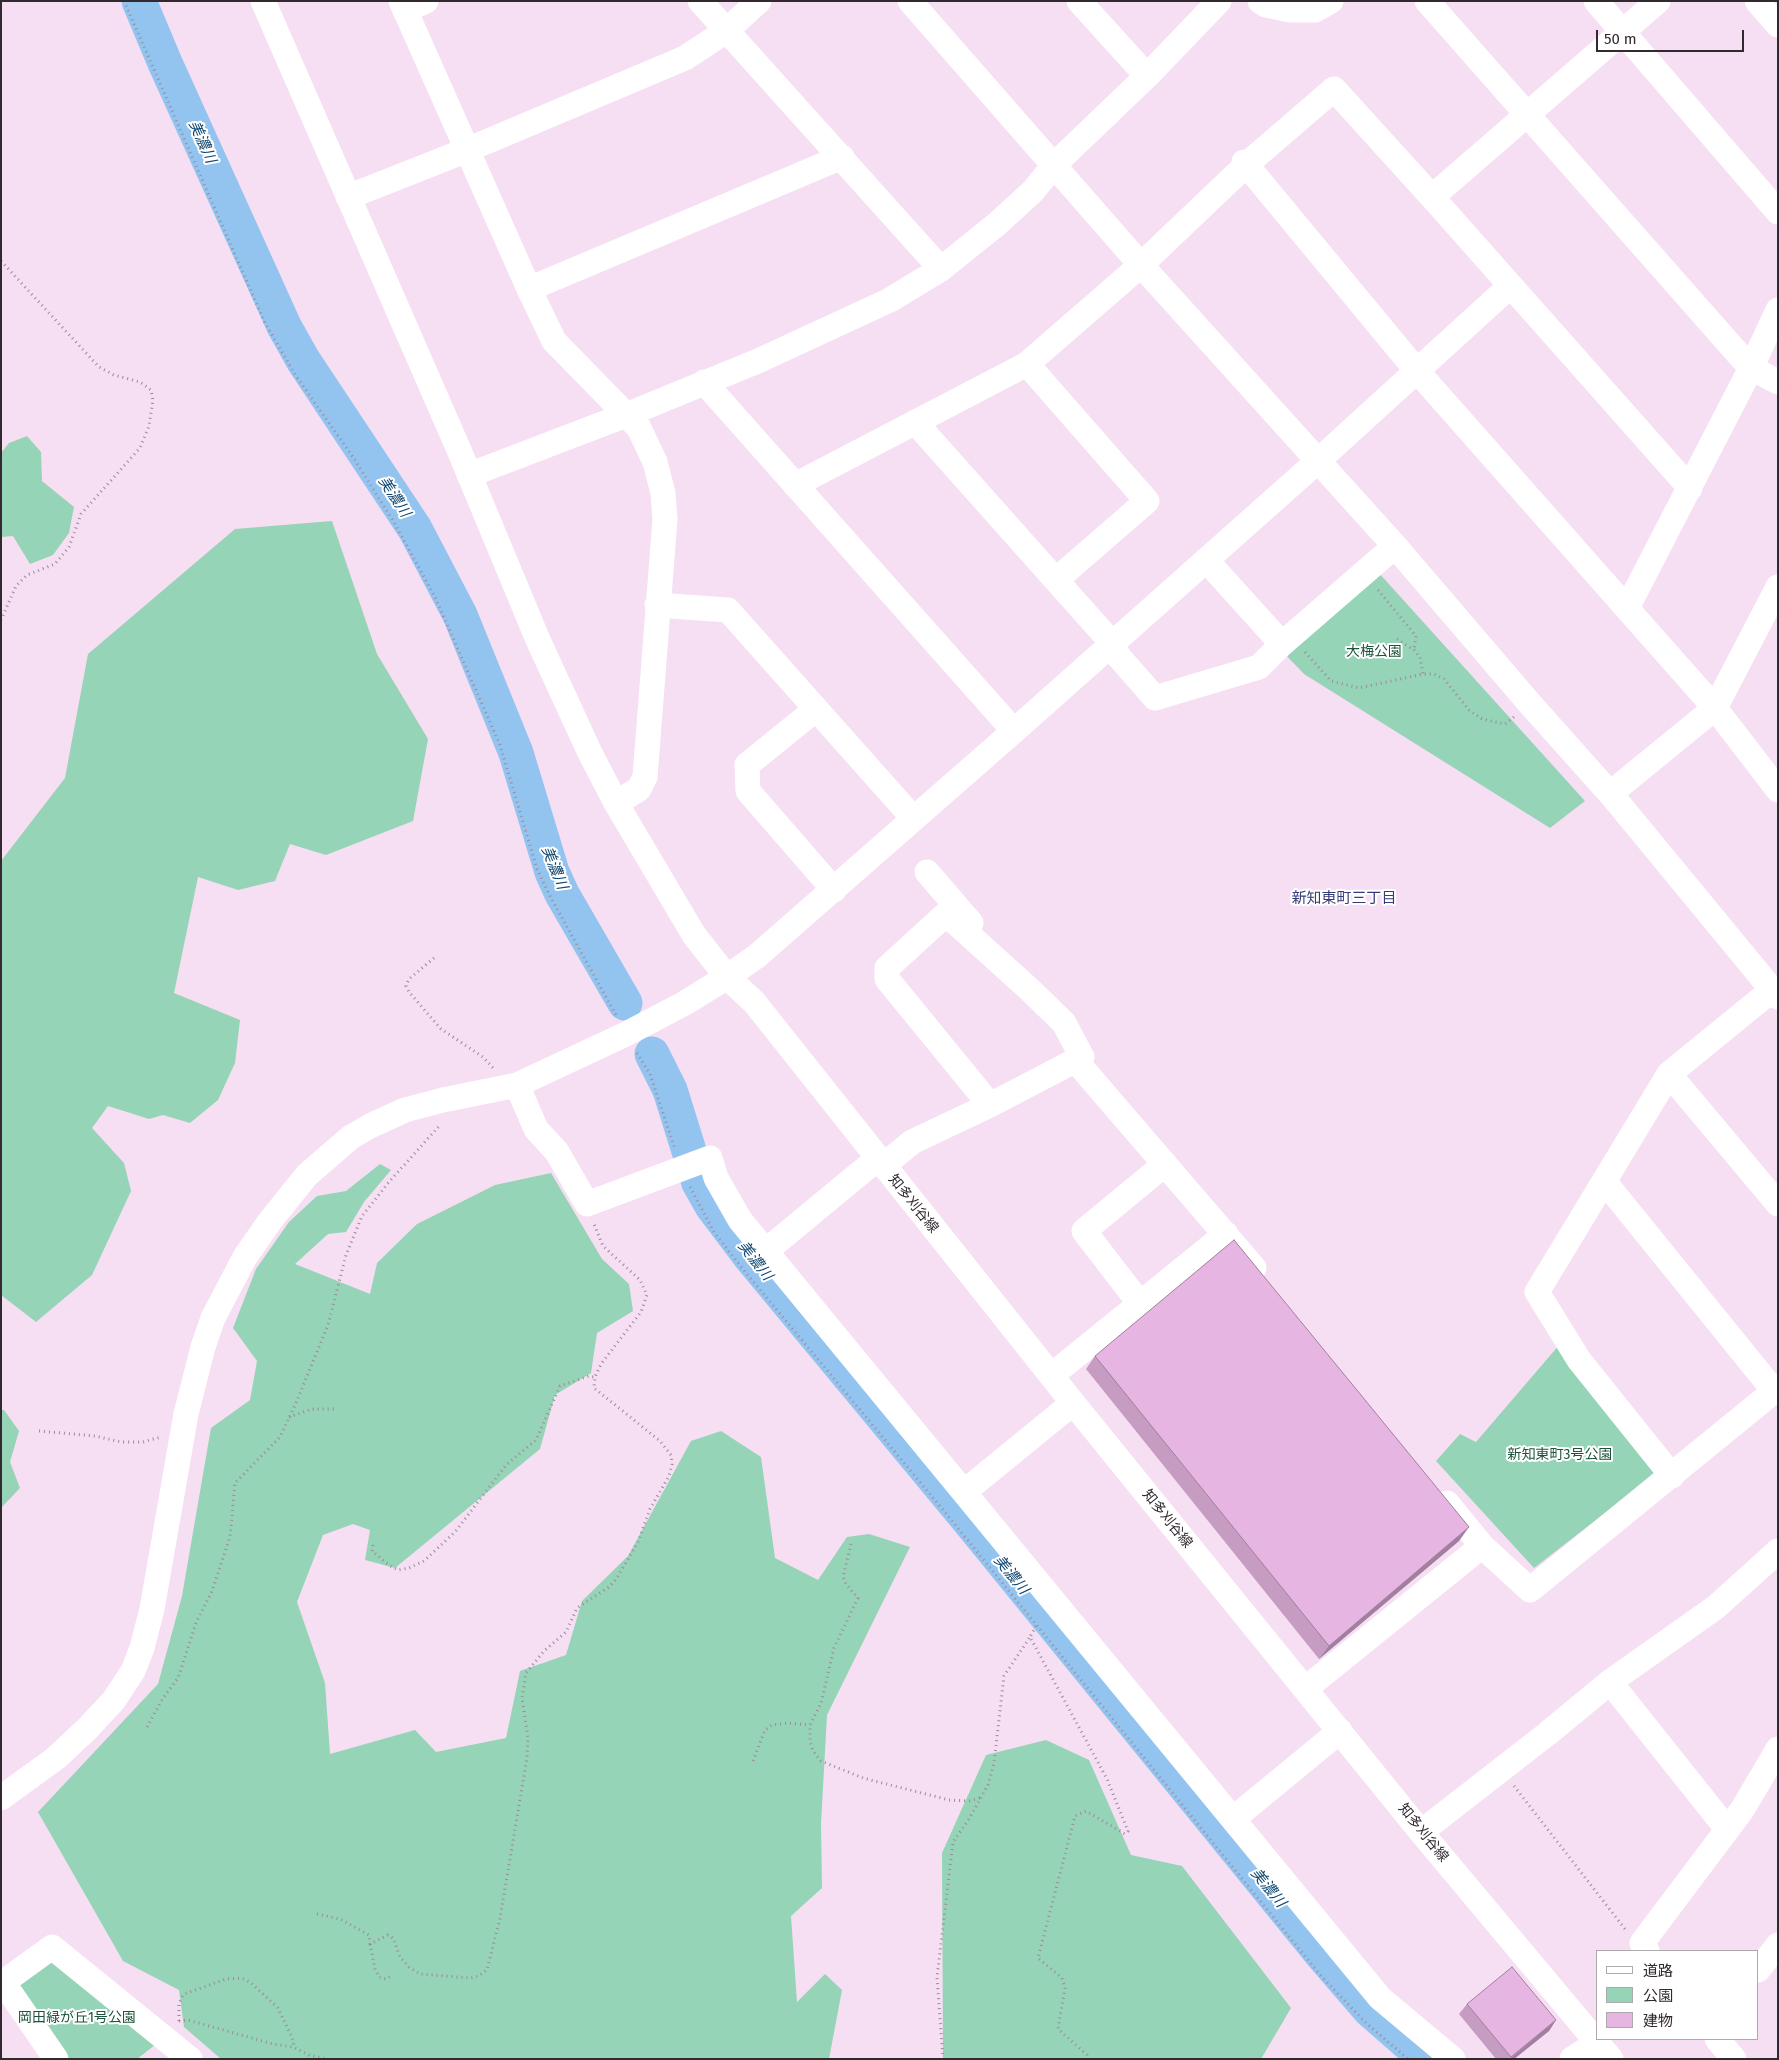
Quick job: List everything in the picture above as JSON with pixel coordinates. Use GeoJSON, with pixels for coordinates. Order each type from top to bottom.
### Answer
{"type":"FeatureCollection","features":[{"type":"Feature","properties":{"kind":"street","name":"知多刈谷線"},"geometry":{"type":"LineString","coordinates":[[263,1],[558,684],[616,803],[694,935],[727,977],[754,1002],[1073,1403],[1421,1832],[1604,2051]]}},
{"type":"Feature","properties":{"kind":"street"},"geometry":{"type":"LineString","coordinates":[[700,1],[941,269]]}},
{"type":"Feature","properties":{"kind":"street"},"geometry":{"type":"LineString","coordinates":[[348,197],[467,150],[685,58],[726,31],[759,1]]}},
{"type":"Feature","properties":{"kind":"street"},"geometry":{"type":"LineString","coordinates":[[910,1],[1141,265],[1395,546],[1531,705],[1610,793],[1775,993],[1669,1074],[1537,1292],[1579,1360],[1672,1476]]}},
{"type":"Feature","properties":{"kind":"street"},"geometry":{"type":"LineString","coordinates":[[1079,1],[1148,76]]}},
{"type":"Feature","properties":{"kind":"street"},"geometry":{"type":"LineString","coordinates":[[469,475],[626,415],[758,361],[890,300],[941,269],[997,224],[1033,191],[1054,165],[1148,76],[1219,1]]}},
{"type":"Feature","properties":{"kind":"street"},"geometry":{"type":"LineString","coordinates":[[1260,1],[1266,5],[1290,10],[1315,10],[1331,1]]}},
{"type":"Feature","properties":{"kind":"street"},"geometry":{"type":"LineString","coordinates":[[1427,1],[1751,368],[1778,382]]}},
{"type":"Feature","properties":{"kind":"street"},"geometry":{"type":"LineString","coordinates":[[1596,1],[1778,212]]}},
{"type":"Feature","properties":{"kind":"street"},"geometry":{"type":"LineString","coordinates":[[1432,197],[1658,1]]}},
{"type":"Feature","properties":{"kind":"street"},"geometry":{"type":"LineString","coordinates":[[1757,1],[1778,26]]}},
{"type":"Feature","properties":{"kind":"street"},"geometry":{"type":"LineString","coordinates":[[411,4],[467,150],[554,341],[638,428],[649,446],[663,493],[665,519],[645,777],[639,789],[616,803]]}},
{"type":"Feature","properties":{"kind":"street"},"geometry":{"type":"LineString","coordinates":[[795,486],[1027,364],[1141,265],[1246,163],[1334,89],[1690,488]]}},
{"type":"Feature","properties":{"kind":"street"},"geometry":{"type":"LineString","coordinates":[[529,289],[842,157]]}},
{"type":"Feature","properties":{"kind":"street"},"geometry":{"type":"LineString","coordinates":[[1246,163],[1417,372],[1715,708],[1778,790]]}},
{"type":"Feature","properties":{"kind":"street"},"geometry":{"type":"LineString","coordinates":[[1,1798],[56,1758],[87,1730],[114,1700],[133,1671],[142,1648],[152,1609],[183,1432],[203,1347],[213,1318],[245,1257],[270,1221],[307,1175],[351,1136],[405,1110],[442,1100],[508,1087],[626,1034],[686,1003],[757,956],[1319,460],[1509,287]]}},
{"type":"Feature","properties":{"kind":"street"},"geometry":{"type":"LineString","coordinates":[[1627,608],[1751,368],[1778,310]]}},
{"type":"Feature","properties":{"kind":"street"},"geometry":{"type":"LineString","coordinates":[[1027,364],[1147,501],[1056,580]]}},
{"type":"Feature","properties":{"kind":"street"},"geometry":{"type":"LineString","coordinates":[[704,382],[1014,731]]}},
{"type":"Feature","properties":{"kind":"street"},"geometry":{"type":"LineString","coordinates":[[916,422],[1112,644],[1119,657],[1155,698],[1259,667],[1287,640],[1395,546]]}},
{"type":"Feature","properties":{"kind":"street"},"geometry":{"type":"LineString","coordinates":[[1206,560],[1287,640]]}},
{"type":"Feature","properties":{"kind":"street"},"geometry":{"type":"LineString","coordinates":[[1610,793],[1715,708],[1778,587]]}},
{"type":"Feature","properties":{"kind":"street"},"geometry":{"type":"LineString","coordinates":[[657,605],[728,610],[913,818]]}},
{"type":"Feature","properties":{"kind":"street"},"geometry":{"type":"LineString","coordinates":[[816,709],[747,765],[748,791],[834,890]]}},
{"type":"Feature","properties":{"kind":"street"},"geometry":{"type":"LineString","coordinates":[[927,872],[978,931],[974,937]]}},
{"type":"Feature","properties":{"kind":"street"},"geometry":{"type":"LineString","coordinates":[[767,1250],[880,1162],[912,1142],[990,1105],[1082,1057],[1064,1023],[974,937],[946,914],[887,968],[887,979],[990,1105]]}},
{"type":"Feature","properties":{"kind":"street"},"geometry":{"type":"LineString","coordinates":[[1076,1061],[1270,1287]]}},
{"type":"Feature","properties":{"kind":"street"},"geometry":{"type":"LineString","coordinates":[[1669,1074],[1778,1204]]}},
{"type":"Feature","properties":{"kind":"street"},"geometry":{"type":"LineString","coordinates":[[508,1087],[536,1129],[557,1152],[587,1204],[683,1166],[710,1158],[716,1178],[740,1220],[767,1250],[1380,1998],[1453,2059]]}},
{"type":"Feature","properties":{"kind":"street"},"geometry":{"type":"LineString","coordinates":[[1141,1305],[1084,1230],[1165,1164]]}},
{"type":"Feature","properties":{"kind":"street"},"geometry":{"type":"LineString","coordinates":[[1432,1485],[1482,1546],[1530,1590],[1672,1476],[1776,1389],[1604,1181]]}},
{"type":"Feature","properties":{"kind":"street"},"geometry":{"type":"LineString","coordinates":[[1052,1375],[1141,1305],[1226,1234]]}},
{"type":"Feature","properties":{"kind":"street"},"geometry":{"type":"LineString","coordinates":[[964,1492],[1073,1403]]}},
{"type":"Feature","properties":{"kind":"street"},"geometry":{"type":"LineString","coordinates":[[1306,1689],[1482,1546]]}},
{"type":"Feature","properties":{"kind":"street"},"geometry":{"type":"LineString","coordinates":[[1421,1832],[1610,1682],[1716,1607],[1778,1551]]}},
{"type":"Feature","properties":{"kind":"street"},"geometry":{"type":"LineString","coordinates":[[1610,1682],[1727,1829]]}},
{"type":"Feature","properties":{"kind":"street"},"geometry":{"type":"LineString","coordinates":[[1233,1819],[1340,1730]]}},
{"type":"Feature","properties":{"kind":"street"},"geometry":{"type":"LineString","coordinates":[[1644,1947],[1742,1810],[1778,1749]]}},
{"type":"Feature","properties":{"kind":"street"},"geometry":{"type":"LineString","coordinates":[[1759,1969],[1778,1945]]}},
{"type":"Feature","properties":{"kind":"street"},"geometry":{"type":"LineString","coordinates":[[56,2059],[2,1983],[52,1947],[171,2028],[190,2059]]}},
{"type":"Feature","properties":{"kind":"street"},"geometry":{"type":"LineString","coordinates":[[1718,2040],[1734,2059]]}},
{"type":"Feature","properties":{"kind":"street"},"geometry":{"type":"LineString","coordinates":[[1572,2059],[1604,2051]]}},
{"type":"Feature","properties":{"kind":"path"},"geometry":{"type":"LineString","coordinates":[[124,1],[264,321],[296,376],[365,476],[435,597],[500,744],[537,869],[550,898],[650,1074],[698,1206],[742,1268],[938,1503],[1342,2001],[1408,2059]]}},
{"type":"Feature","properties":{"kind":"path"},"geometry":{"type":"LineString","coordinates":[[1,261],[99,367],[114,375],[140,382],[151,390],[153,400],[149,426],[140,448],[81,514],[69,548],[55,564],[27,575],[16,586],[1,620]]}},
{"type":"Feature","properties":{"kind":"path"},"geometry":{"type":"LineString","coordinates":[[1370,589],[1377,590],[1416,636],[1414,650]]}},
{"type":"Feature","properties":{"kind":"path"},"geometry":{"type":"LineString","coordinates":[[1287,640],[1331,681],[1358,688],[1423,674],[1434,674],[1444,679],[1469,710],[1482,720],[1505,724],[1531,705]]}},
{"type":"Feature","properties":{"kind":"path"},"geometry":{"type":"LineString","coordinates":[[1397,640],[1414,650],[1420,657],[1423,674]]}},
{"type":"Feature","properties":{"kind":"path"},"geometry":{"type":"LineString","coordinates":[[434,958],[409,979],[406,986],[409,992],[446,1033],[492,1065],[508,1087]]}},
{"type":"Feature","properties":{"kind":"path"},"geometry":{"type":"LineString","coordinates":[[147,1728],[163,1698],[178,1678],[196,1623],[212,1591],[230,1536],[235,1483],[280,1437],[328,1325],[346,1255],[362,1216],[389,1182],[445,1121]]}},
{"type":"Feature","properties":{"kind":"path"},"geometry":{"type":"LineString","coordinates":[[370,1944],[388,1935],[393,1938],[400,1957],[409,1967],[420,1974],[470,1978],[480,1976],[487,1970],[500,1918],[527,1758],[528,1738],[522,1698],[526,1673],[544,1651],[566,1632],[577,1608],[609,1587],[617,1578],[638,1542],[650,1509],[669,1476],[672,1464],[671,1455],[660,1441],[626,1416],[594,1388],[595,1377],[601,1364],[641,1312],[647,1295],[640,1280],[603,1246],[587,1204]]}},
{"type":"Feature","properties":{"kind":"path"},"geometry":{"type":"LineString","coordinates":[[373,1545],[372,1551],[398,1570],[409,1568],[424,1561],[455,1532],[506,1465],[536,1440],[560,1386],[589,1376],[595,1377]]}},
{"type":"Feature","properties":{"kind":"path"},"geometry":{"type":"LineString","coordinates":[[289,1417],[312,1409],[334,1409]]}},
{"type":"Feature","properties":{"kind":"path"},"geometry":{"type":"LineString","coordinates":[[40,1431],[95,1436],[121,1442],[143,1442],[183,1432]]}},
{"type":"Feature","properties":{"kind":"path"},"geometry":{"type":"LineString","coordinates":[[851,1544],[843,1577],[846,1584],[858,1598],[834,1648],[821,1703],[810,1725],[810,1741],[813,1751],[821,1761],[862,1778],[938,1798],[969,1801],[981,1798]]}},
{"type":"Feature","properties":{"kind":"path"},"geometry":{"type":"LineString","coordinates":[[943,2059],[938,1969],[953,1842],[988,1785],[994,1763],[1004,1676],[1036,1626]]}},
{"type":"Feature","properties":{"kind":"path"},"geometry":{"type":"LineString","coordinates":[[1030,1638],[1107,1780],[1128,1831],[1125,1834],[1094,1813],[1086,1811],[1075,1816],[1038,1958],[1062,1978],[1065,1988],[1058,2029],[1088,2056],[1088,2059]]}},
{"type":"Feature","properties":{"kind":"path"},"geometry":{"type":"LineString","coordinates":[[753,1761],[765,1730],[772,1725],[788,1723],[810,1725]]}},
{"type":"Feature","properties":{"kind":"path"},"geometry":{"type":"LineString","coordinates":[[1501,1770],[1634,1941],[1644,1947]]}},
{"type":"Feature","properties":{"kind":"path"},"geometry":{"type":"LineString","coordinates":[[317,1914],[340,1919],[368,1935],[375,1969],[379,1977],[386,1979],[391,1976]]}},
{"type":"Feature","properties":{"kind":"path"},"geometry":{"type":"LineString","coordinates":[[171,2028],[184,1994],[226,1979],[241,1978],[250,1982],[275,2004],[294,2042],[293,2047]]}},
{"type":"Feature","properties":{"kind":"path"},"geometry":{"type":"LineString","coordinates":[[171,2028],[188,2020],[273,2044],[293,2047],[309,2055],[327,2059]]}},
{"type":"Feature","properties":{"kind":"green space"},"geometry":{"type":"Polygon","coordinates":[[[27,436],[41,452],[42,481],[74,507],[69,533],[53,555],[30,564],[13,536],[1,537],[1,453],[9,443],[27,436]]]}},
{"type":"Feature","properties":{"kind":"green space"},"geometry":{"type":"Polygon","coordinates":[[[332,521],[377,654],[428,739],[413,821],[326,855],[290,844],[275,881],[238,890],[198,877],[174,993],[240,1020],[235,1063],[218,1100],[190,1123],[163,1115],[149,1119],[108,1106],[92,1128],[124,1163],[131,1191],[92,1275],[36,1322],[1,1295],[1,861],[65,778],[88,654],[235,529],[332,521]]]}},
{"type":"Feature","properties":{"kind":"green space","name":"大梅公園"},"geometry":{"type":"Polygon","coordinates":[[[1378,572],[1585,801],[1550,828],[1304,674],[1284,653],[1378,572]]]}},
{"type":"Feature","properties":{"kind":"green space"},"geometry":{"type":"Polygon","coordinates":[[[380,1164],[391,1170],[364,1202],[346,1232],[328,1234],[295,1264],[370,1294],[377,1263],[417,1224],[495,1185],[551,1173],[602,1259],[629,1284],[633,1311],[597,1333],[591,1373],[555,1395],[540,1449],[395,1568],[365,1560],[370,1530],[353,1524],[323,1535],[297,1602],[325,1683],[330,1754],[415,1730],[436,1752],[506,1738],[520,1671],[566,1655],[582,1601],[628,1556],[691,1441],[721,1431],[761,1457],[775,1558],[818,1580],[847,1537],[869,1534],[910,1547],[827,1715],[821,1824],[822,1888],[791,1916],[797,2002],[825,1974],[842,1990],[829,2059],[221,2059],[184,2027],[179,1990],[123,1961],[38,1812],[158,1684],[182,1596],[211,1428],[250,1400],[257,1361],[233,1328],[256,1269],[289,1222],[317,1196],[346,1191],[380,1164]]]}},
{"type":"Feature","properties":{"kind":"green space","name":"新知東町3号公園"},"geometry":{"type":"Polygon","coordinates":[[[1560,1344],[1667,1465],[1534,1568],[1436,1461],[1460,1434],[1476,1442],[1560,1344]]]}},
{"type":"Feature","properties":{"kind":"green space"},"geometry":{"type":"Polygon","coordinates":[[[1,1410],[4,1410],[19,1431],[10,1462],[20,1488],[1,1508],[1,1410]]]}},
{"type":"Feature","properties":{"kind":"green space"},"geometry":{"type":"Polygon","coordinates":[[[1046,1740],[1089,1760],[1131,1855],[1182,1866],[1291,2008],[1261,2059],[943,2059],[942,1853],[986,1755],[1046,1740]]]}},
{"type":"Feature","properties":{"kind":"green space","name":"岡田緑が丘1号公園"},"geometry":{"type":"Polygon","coordinates":[[[52,1947],[165,2037],[137,2059],[56,2059],[3,1982],[52,1947]]]}},
{"type":"Feature","properties":{"kind":"building"},"geometry":{"type":"Polygon","coordinates":[[[1234,1240],[1469,1527],[1329,1646],[1095,1356],[1234,1240]]]}},
{"type":"Feature","properties":{"kind":"building"},"geometry":{"type":"Polygon","coordinates":[[[1512,1967],[1556,2020],[1511,2057],[1467,2004],[1512,1967]]]}},
{"type":"Feature","properties":{"kind":"waterway","name":"美濃川"},"geometry":{"type":"LineString","coordinates":[[139,1],[165,63],[284,326],[303,360],[415,529],[460,615],[516,753],[552,872],[562,894],[625,1003]]}},
{"type":"Feature","properties":{"kind":"waterway","name":"美濃川"},"geometry":{"type":"LineString","coordinates":[[652,1054],[670,1090],[699,1183],[712,1206],[749,1255],[971,1523],[1320,1952],[1370,2010],[1426,2059]]}},
{"type":"Feature","properties":{"kind":"district","name":"新知東町三丁目"},"geometry":{"type":"Point","coordinates":[1344,899]}}]}
